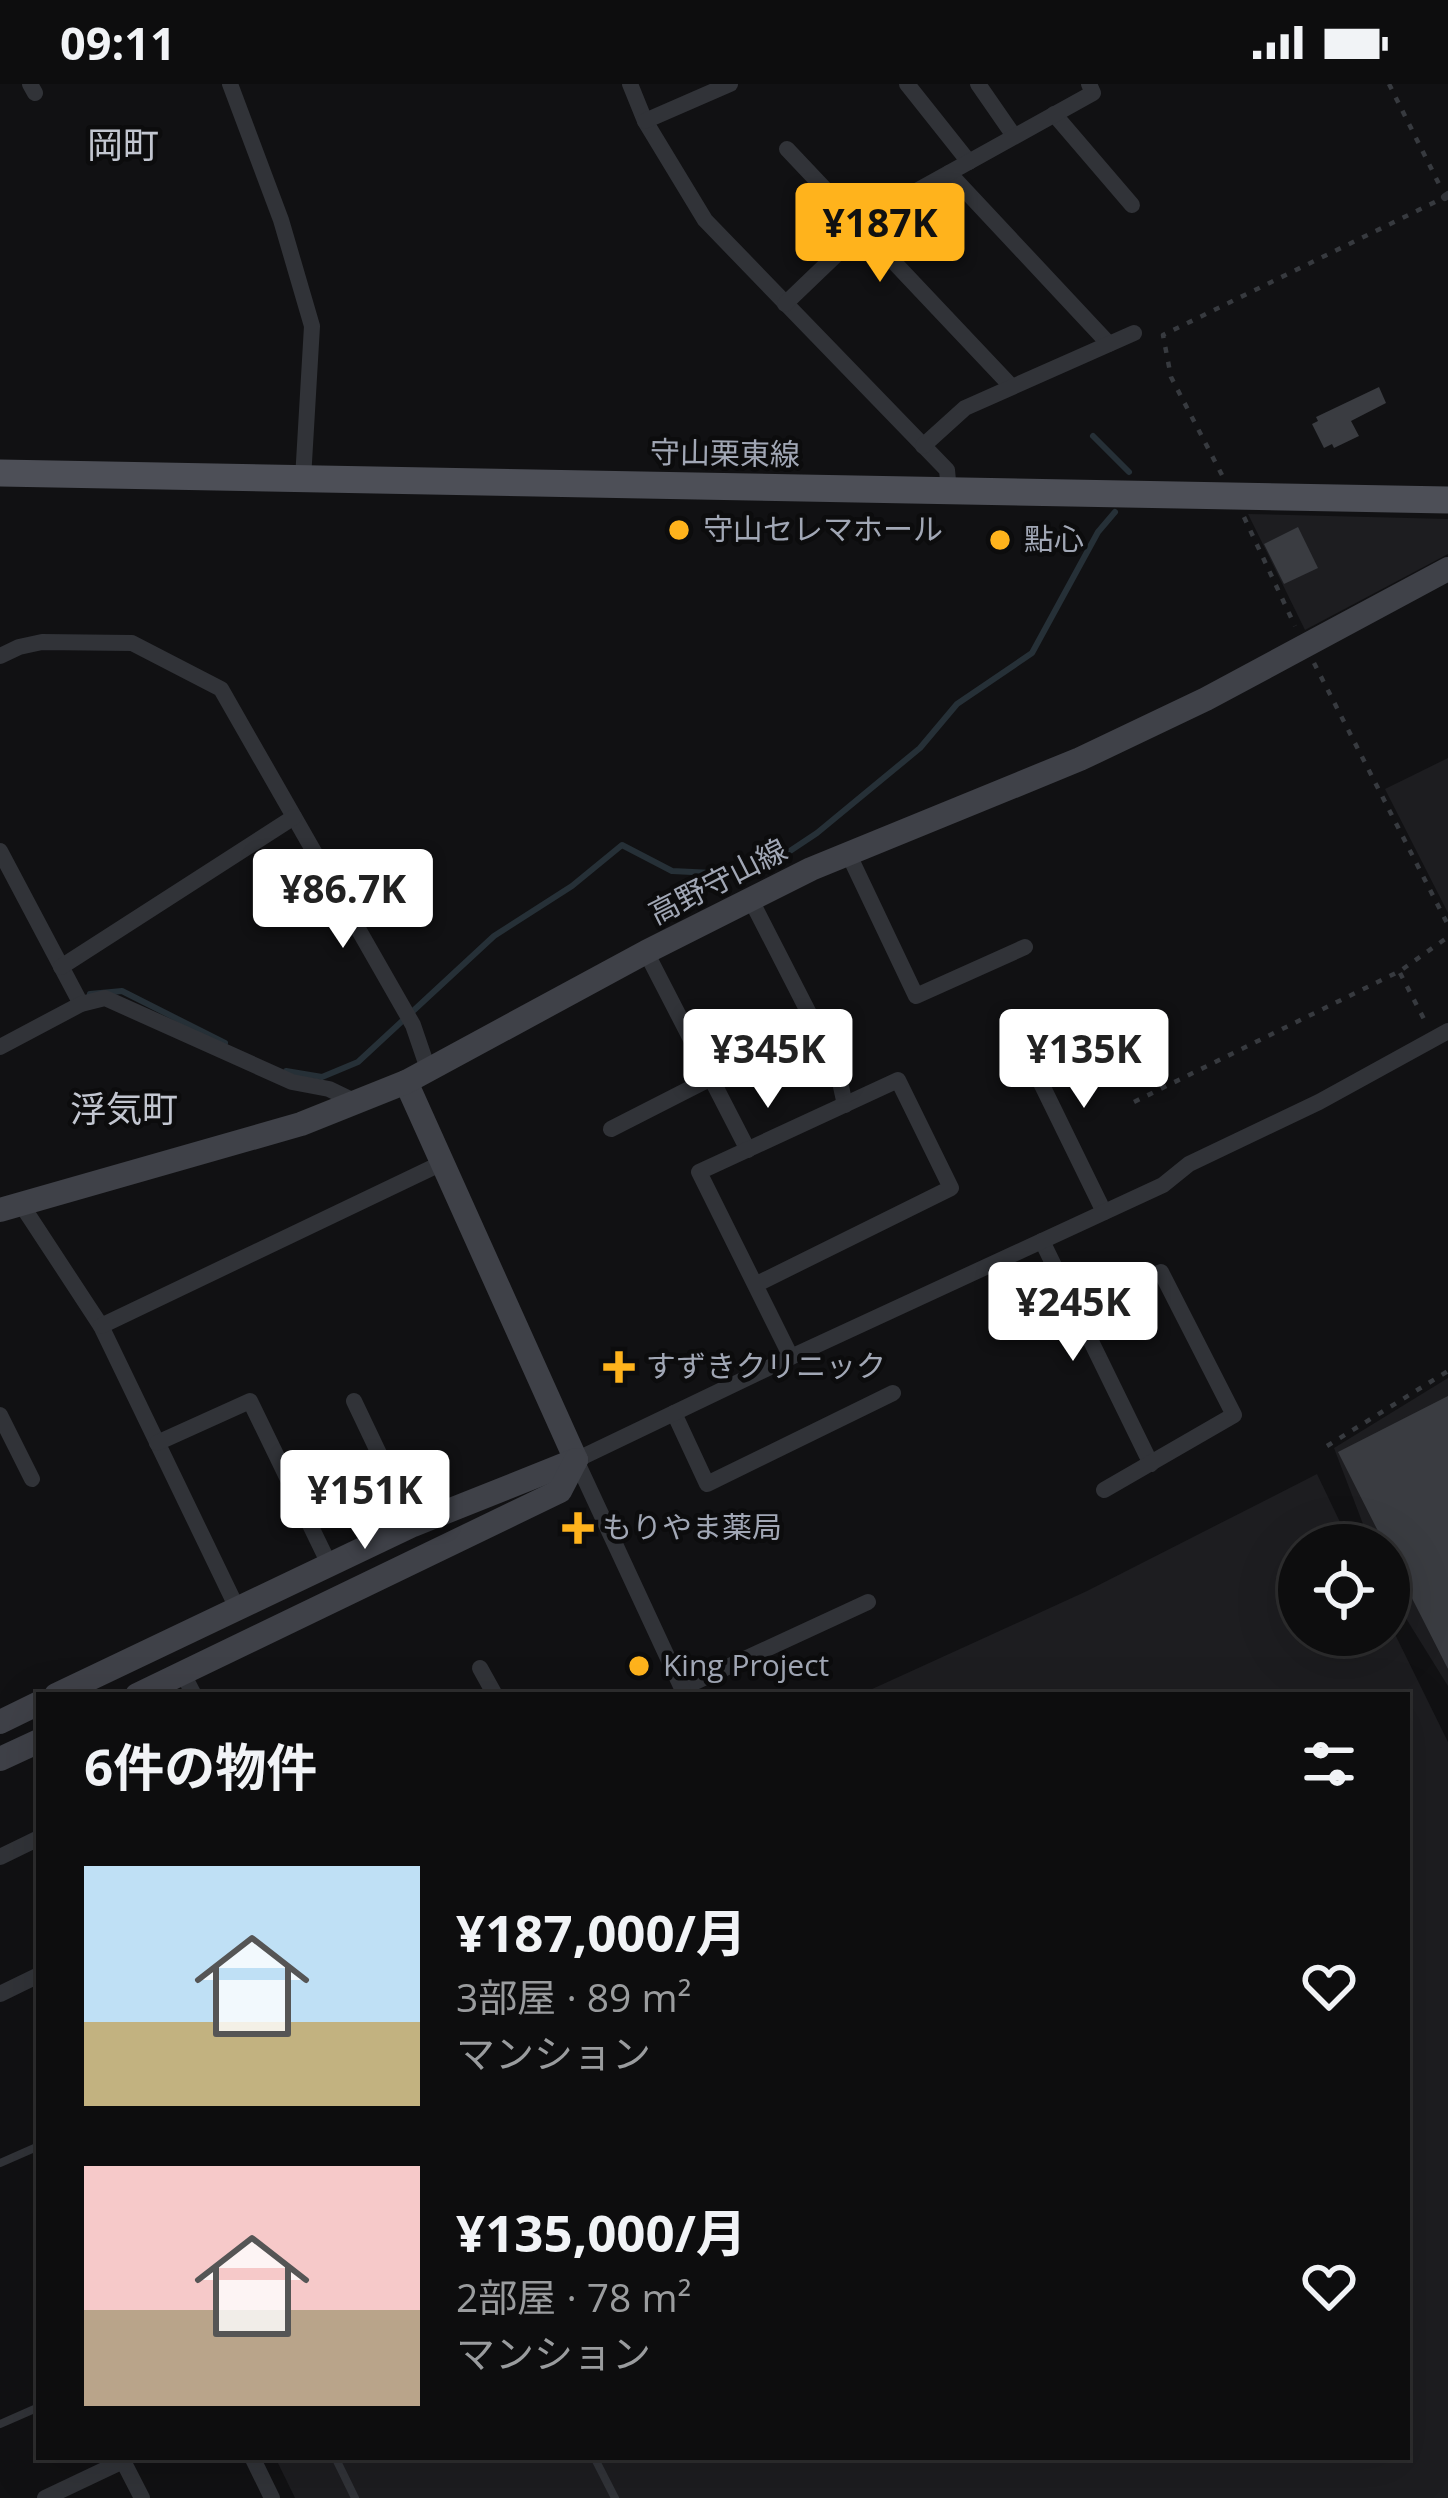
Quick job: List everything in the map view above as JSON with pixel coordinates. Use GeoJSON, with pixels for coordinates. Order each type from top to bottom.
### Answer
{"type":"FeatureCollection","features":[{"type":"Feature","properties":{"kind":"main road","name":"守山栗東線"},"geometry":{"type":"LineString","coordinates":[[0,473],[1448,500]]}},
{"type":"Feature","properties":{"kind":"street"},"geometry":{"type":"LineString","coordinates":[[230,84],[280,220],[312,326],[303,479]]}},
{"type":"Feature","properties":{"kind":"street"},"geometry":{"type":"LineString","coordinates":[[630,84],[645,121],[705,220],[947,470],[949,491]]}},
{"type":"Feature","properties":{"kind":"street"},"geometry":{"type":"LineString","coordinates":[[645,121],[730,84]]}},
{"type":"Feature","properties":{"kind":"street"},"geometry":{"type":"LineString","coordinates":[[907,84],[969,162]]}},
{"type":"Feature","properties":{"kind":"street"},"geometry":{"type":"LineString","coordinates":[[978,84],[1014,136]]}},
{"type":"Feature","properties":{"kind":"street"},"geometry":{"type":"LineString","coordinates":[[784,304],[884,209],[1093,93],[1089,84]]}},
{"type":"Feature","properties":{"kind":"street"},"geometry":{"type":"LineString","coordinates":[[1054,114],[1132,205]]}},
{"type":"Feature","properties":{"kind":"street"},"geometry":{"type":"LineString","coordinates":[[787,149],[1011,386]]}},
{"type":"Feature","properties":{"kind":"street"},"geometry":{"type":"LineString","coordinates":[[949,173],[1109,344]]}},
{"type":"Feature","properties":{"kind":"street"},"geometry":{"type":"LineString","coordinates":[[923,446],[965,408],[1134,332]]}},
{"type":"Feature","properties":{"kind":"street","name":"高野守山線"},"geometry":{"type":"LineString","coordinates":[[10,1207],[283,1130],[417,1076],[751,900],[848,853],[1122,739],[1448,569]]}},
{"type":"Feature","properties":{"kind":"street"},"geometry":{"type":"LineString","coordinates":[[0,656],[42,642],[132,643],[221,689],[413,1025],[417,1076],[442,1163],[683,1692],[868,1602]]}},
{"type":"Feature","properties":{"kind":"street"},"geometry":{"type":"LineString","coordinates":[[61,967],[294,817]]}},
{"type":"Feature","properties":{"kind":"street"},"geometry":{"type":"LineString","coordinates":[[0,851],[77,998]]}},
{"type":"Feature","properties":{"kind":"street"},"geometry":{"type":"LineString","coordinates":[[848,853],[916,996],[1024,947]]}},
{"type":"Feature","properties":{"kind":"street"},"geometry":{"type":"LineString","coordinates":[[751,900],[837,1068],[845,1105]]}},
{"type":"Feature","properties":{"kind":"street"},"geometry":{"type":"LineString","coordinates":[[646,952],[748,1150]]}},
{"type":"Feature","properties":{"kind":"street"},"geometry":{"type":"LineString","coordinates":[[0,1047],[77,998],[105,998],[292,1082],[329,1089],[356,1102]]}},
{"type":"Feature","properties":{"kind":"street"},"geometry":{"type":"LineString","coordinates":[[1017,1034],[1104,1212]]}},
{"type":"Feature","properties":{"kind":"street"},"geometry":{"type":"LineString","coordinates":[[62,1692],[413,1525],[576,1460],[1163,1185],[1189,1164],[1319,1102],[1441,1035]]}},
{"type":"Feature","properties":{"kind":"street"},"geometry":{"type":"LineString","coordinates":[[611,1129],[711,1078]]}},
{"type":"Feature","properties":{"kind":"street"},"geometry":{"type":"LineString","coordinates":[[757,1284],[951,1189],[898,1080],[699,1172],[791,1358]]}},
{"type":"Feature","properties":{"kind":"street"},"geometry":{"type":"LineString","coordinates":[[101,1326],[442,1163]]}},
{"type":"Feature","properties":{"kind":"street"},"geometry":{"type":"LineString","coordinates":[[10,1207],[101,1326],[158,1443],[229,1612],[236,1648]]}},
{"type":"Feature","properties":{"kind":"street"},"geometry":{"type":"LineString","coordinates":[[1042,1241],[1150,1464]]}},
{"type":"Feature","properties":{"kind":"street"},"geometry":{"type":"LineString","coordinates":[[1076,1310],[1161,1272],[1234,1415],[1104,1490]]}},
{"type":"Feature","properties":{"kind":"street"},"geometry":{"type":"LineString","coordinates":[[674,1413],[707,1484],[893,1393]]}},
{"type":"Feature","properties":{"kind":"street"},"geometry":{"type":"LineString","coordinates":[[158,1443],[250,1401],[330,1566]]}},
{"type":"Feature","properties":{"kind":"street"},"geometry":{"type":"LineString","coordinates":[[355,1401],[413,1525]]}},
{"type":"Feature","properties":{"kind":"street"},"geometry":{"type":"LineString","coordinates":[[0,1415],[32,1479]]}},
{"type":"Feature","properties":{"kind":"street"},"geometry":{"type":"LineString","coordinates":[[151,1692],[188,1684],[236,1648],[560,1491],[576,1460]]}},
{"type":"Feature","properties":{"kind":"street"},"geometry":{"type":"LineString","coordinates":[[481,1668],[493,1692]]}},
{"type":"Feature","properties":{"kind":"street"},"geometry":{"type":"LineString","coordinates":[[0,1722],[36,1704]]}},
{"type":"Feature","properties":{"kind":"street"},"geometry":{"type":"LineString","coordinates":[[0,1759],[36,1742]]}},
{"type":"Feature","properties":{"kind":"street"},"geometry":{"type":"LineString","coordinates":[[0,1857],[36,1839]]}},
{"type":"Feature","properties":{"kind":"street"},"geometry":{"type":"LineString","coordinates":[[0,1994],[36,1976]]}},
{"type":"Feature","properties":{"kind":"street"},"geometry":{"type":"LineString","coordinates":[[253,2460],[272,2498]]}},
{"type":"Feature","properties":{"kind":"street"},"geometry":{"type":"LineString","coordinates":[[54,2496],[123,2461],[142,2498]]}},
{"type":"Feature","properties":{"kind":"lane"},"geometry":{"type":"LineString","coordinates":[[0,2163],[36,2147]]}},
{"type":"Feature","properties":{"kind":"lane"},"geometry":{"type":"LineString","coordinates":[[0,2424],[36,2408]]}},
{"type":"Feature","properties":{"kind":"lane"},"geometry":{"type":"LineString","coordinates":[[336,2460],[355,2498]]}},
{"type":"Feature","properties":{"kind":"lane"},"geometry":{"type":"LineString","coordinates":[[596,2460],[615,2498]]}},
{"type":"Feature","properties":{"kind":"path"},"geometry":{"type":"LineString","coordinates":[[1389,84],[1447,196]]}},
{"type":"Feature","properties":{"kind":"path"},"geometry":{"type":"LineString","coordinates":[[1134,1102],[1400,971],[1448,937]]}},
{"type":"Feature","properties":{"kind":"path"},"geometry":{"type":"LineString","coordinates":[[1400,971],[1441,1035]]}},
{"type":"Feature","properties":{"kind":"path"},"geometry":{"type":"LineString","coordinates":[[1327,1446],[1448,1370]]}},
{"type":"Feature","properties":{"kind":"shaded area"},"geometry":{"type":"Polygon","coordinates":[[[1248,514],[1448,519],[1448,554],[1305,630],[1248,514]]]}},
{"type":"Feature","properties":{"kind":"shaded area"},"geometry":{"type":"Polygon","coordinates":[[[1448,758],[1448,913],[1385,789],[1448,758]]]}},
{"type":"Feature","properties":{"kind":"shaded area"},"geometry":{"type":"Polygon","coordinates":[[[1448,1378],[1448,1686],[1410,1625],[1410,1524],[1363,1524],[1334,1448],[1448,1378]]]}},
{"type":"Feature","properties":{"kind":"shaded area"},"geometry":{"type":"Polygon","coordinates":[[[1317,1474],[1341,1524],[1278,1524],[1278,1656],[1406,1656],[1448,1742],[1448,2498],[295,2498],[276,2460],[1410,2460],[1410,1692],[866,1692],[1087,1591],[1317,1474]]]}},
{"type":"Feature","properties":{"kind":"building"},"geometry":{"type":"Polygon","coordinates":[[[1379,387],[1386,403],[1351,421],[1359,436],[1324,448],[1312,424],[1318,421],[1316,417],[1379,387]]]}},
{"type":"Feature","properties":{"kind":"building"},"geometry":{"type":"Polygon","coordinates":[[[1298,527],[1318,568],[1284,584],[1264,544],[1298,527]]]}},
{"type":"Feature","properties":{"kind":"building"},"geometry":{"type":"Polygon","coordinates":[[[1448,1396],[1448,1669],[1410,1594],[1410,1524],[1374,1524],[1338,1452],[1448,1396]]]}},
{"type":"Feature","properties":{"kind":"waterway"},"geometry":{"type":"LineString","coordinates":[[1093,436],[1129,472]]}},
{"type":"Feature","properties":{"kind":"waterway"},"geometry":{"type":"LineString","coordinates":[[286,1071],[322,1077],[358,1062],[494,936],[572,886],[622,845],[672,871],[754,875],[817,833],[920,748],[957,704],[1032,653],[1098,532],[1115,512]]}},
{"type":"Feature","properties":{"kind":"waterway"},"geometry":{"type":"LineString","coordinates":[[90,994],[122,991],[225,1043]]}},
{"type":"Feature","properties":{"kind":"place","name":"守山セレマホール"},"geometry":{"type":"Point","coordinates":[679,530]}},
{"type":"Feature","properties":{"kind":"place","name":"點心"},"geometry":{"type":"Point","coordinates":[1000,540]}},
{"type":"Feature","properties":{"kind":"place","name":"すずきクリニック"},"geometry":{"type":"Point","coordinates":[619,1367]}},
{"type":"Feature","properties":{"kind":"place","name":"もりやま薬局"},"geometry":{"type":"Point","coordinates":[578,1528]}},
{"type":"Feature","properties":{"kind":"place","name":"King Project"},"geometry":{"type":"Point","coordinates":[639,1666]}},
{"type":"Feature","properties":{"kind":"district","name":"岡町"},"geometry":{"type":"Point","coordinates":[123,145]}},
{"type":"Feature","properties":{"kind":"district","name":"浮気町"},"geometry":{"type":"Point","coordinates":[124,1109]}}]}
